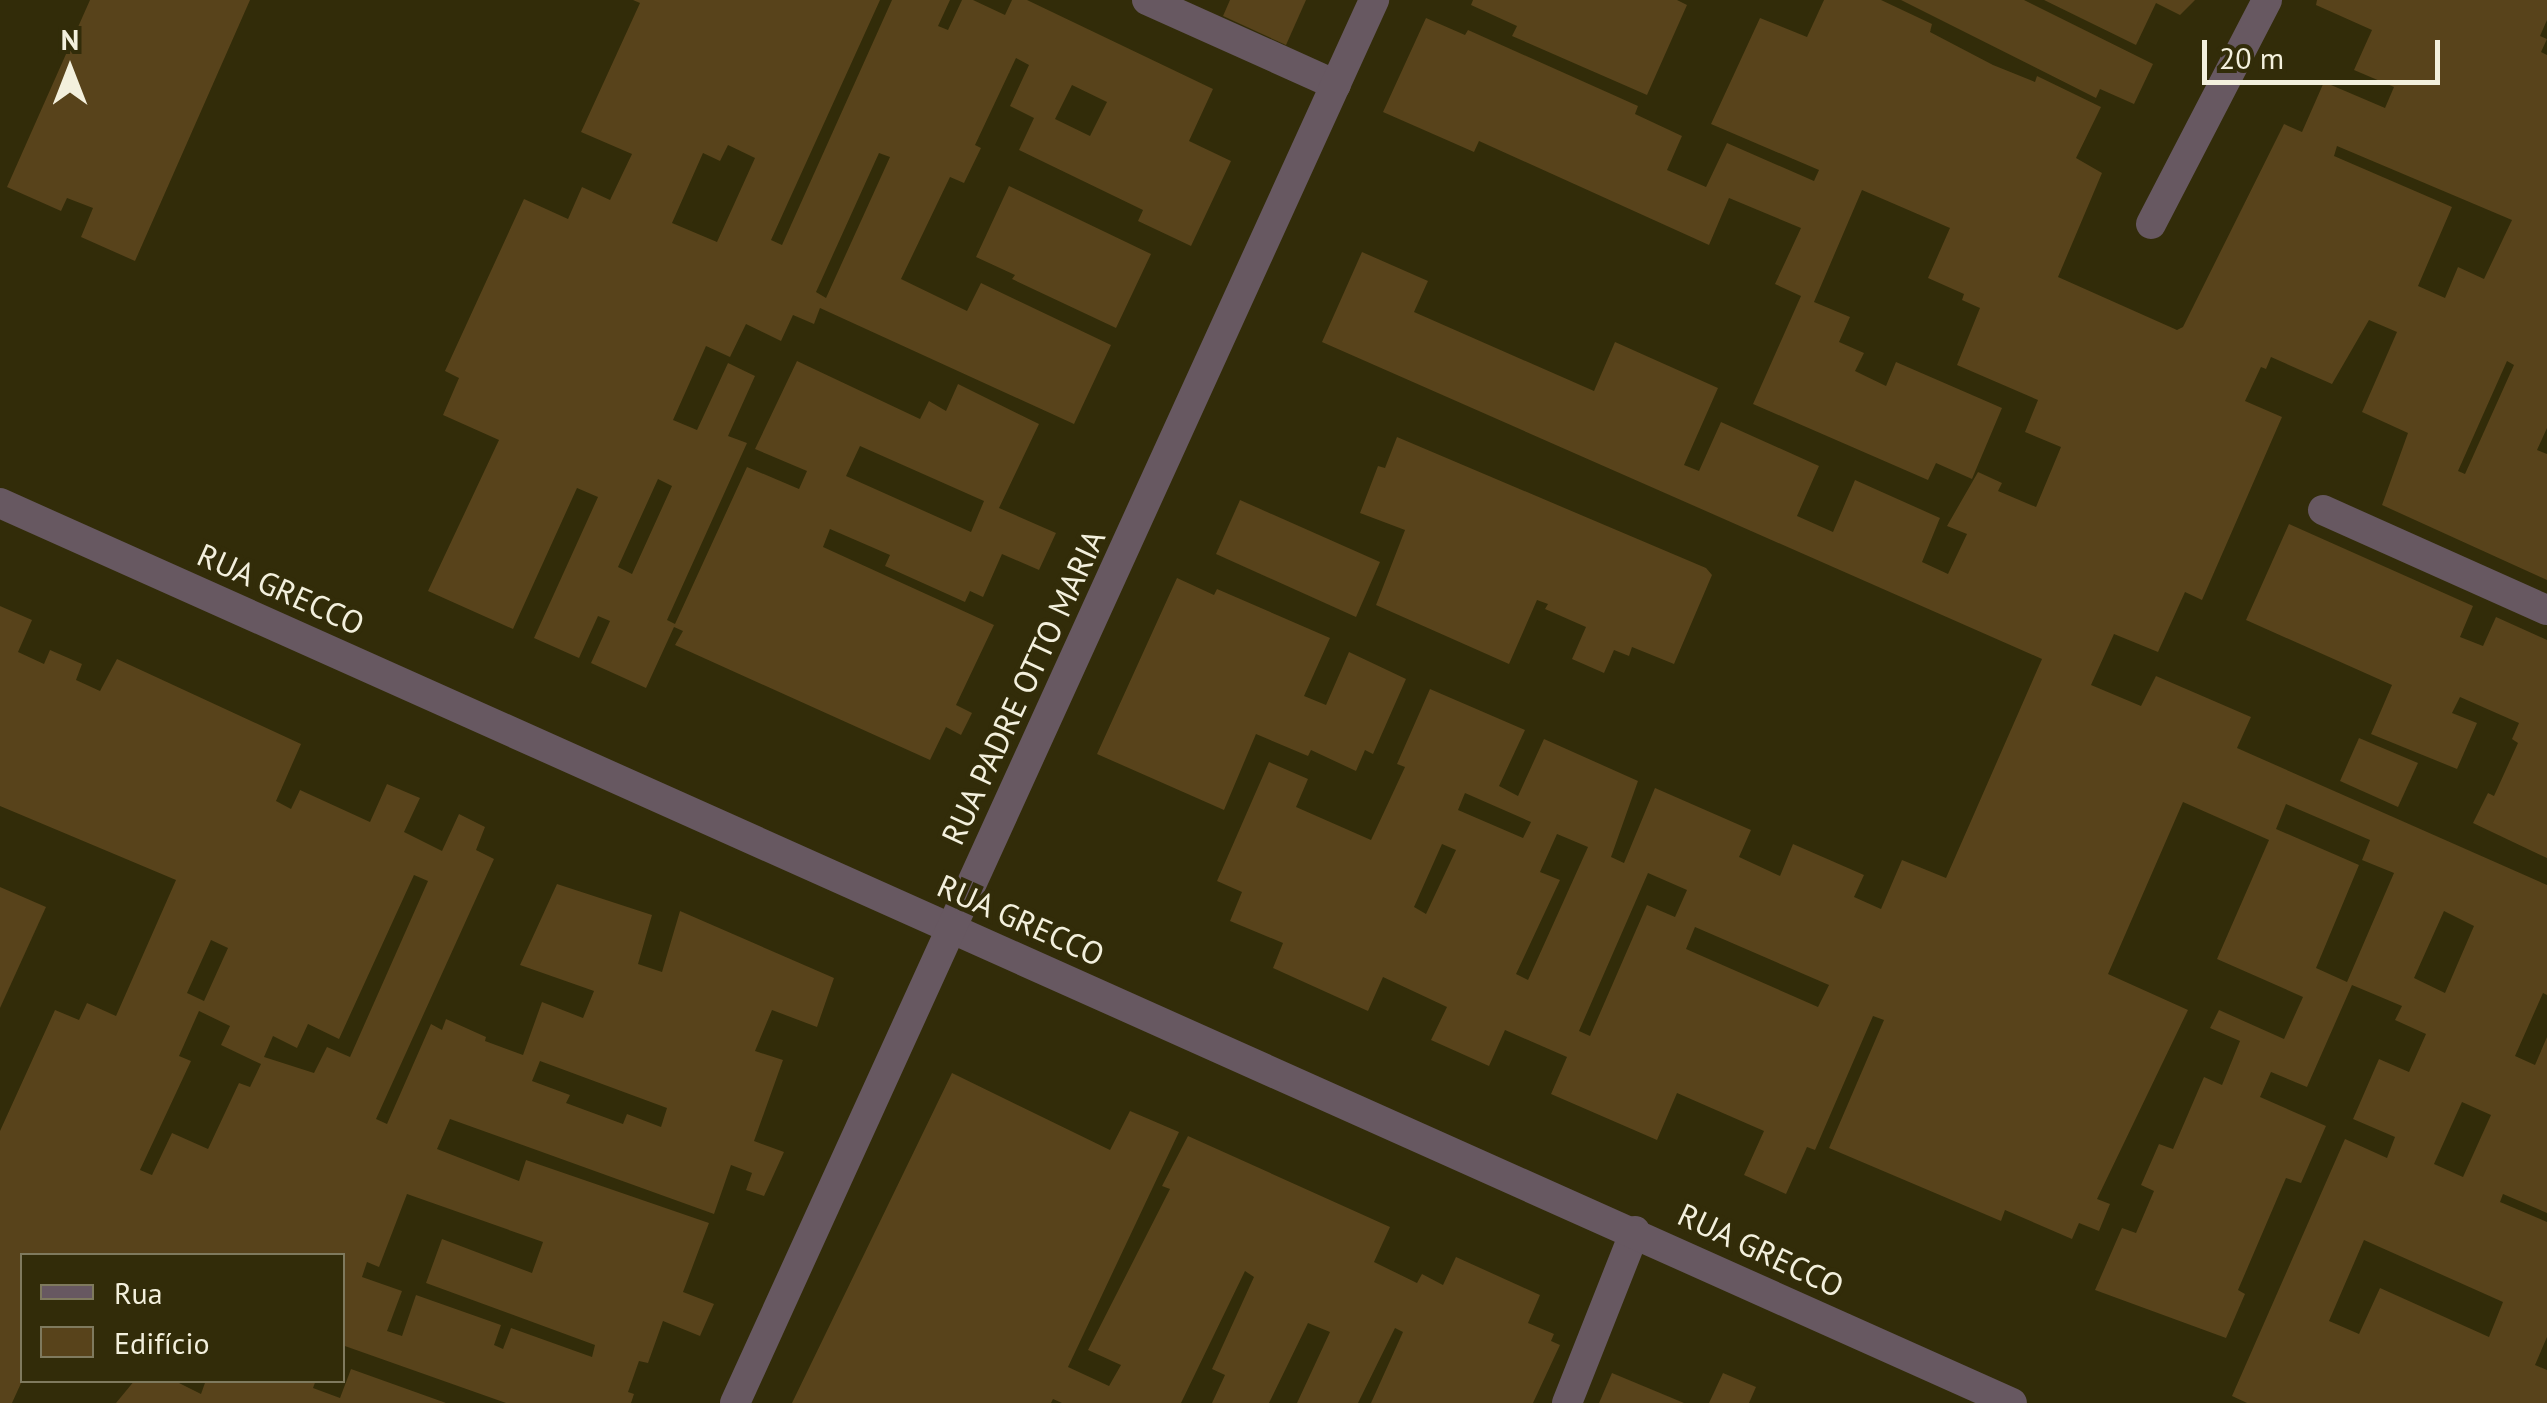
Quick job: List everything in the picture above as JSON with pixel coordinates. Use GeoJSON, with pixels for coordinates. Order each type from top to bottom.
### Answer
{"type":"FeatureCollection","features":[{"type":"Feature","properties":{"kind":"street"},"geometry":{"type":"LineString","coordinates":[[1147,0],[1336,85]]}},
{"type":"Feature","properties":{"kind":"street","name":"RUA PADRE OTTO MARIA"},"geometry":{"type":"LineString","coordinates":[[734,1403],[1374,0]]}},
{"type":"Feature","properties":{"kind":"street"},"geometry":{"type":"LineString","coordinates":[[2151,224],[2267,0]]}},
{"type":"Feature","properties":{"kind":"street","name":"RUA GRECCO"},"geometry":{"type":"LineString","coordinates":[[0,502],[2012,1403]]}},
{"type":"Feature","properties":{"kind":"street"},"geometry":{"type":"LineString","coordinates":[[2323,510],[2547,610]]}},
{"type":"Feature","properties":{"kind":"street"},"geometry":{"type":"LineString","coordinates":[[1567,1403],[1635,1231]]}},
{"type":"Feature","properties":{"kind":"building"},"geometry":{"type":"Polygon","coordinates":[[[90,0],[250,0],[135,261],[81,237],[93,208],[67,198],[61,211],[7,187],[90,0]]]}},
{"type":"Feature","properties":{"kind":"building"},"geometry":{"type":"Polygon","coordinates":[[[633,0],[880,0],[771,240],[782,245],[892,0],[950,0],[938,26],[948,30],[962,0],[973,0],[1005,15],[1012,0],[1027,0],[1213,89],[1189,141],[1231,161],[1191,246],[1138,221],[1143,210],[1019,150],[1034,118],[1010,106],[1029,65],[1016,58],[975,145],[981,148],[964,183],[950,177],[901,279],[967,311],[981,283],[1111,345],[1074,424],[820,308],[814,324],[793,315],[781,341],[746,324],[730,357],[706,346],[673,420],[697,430],[728,363],[755,376],[728,436],[747,443],[667,620],[675,624],[747,467],[799,489],[807,471],[755,449],[797,361],[920,419],[929,401],[946,411],[958,384],[1039,424],[999,508],[1056,533],[1039,570],[1002,554],[983,597],[970,591],[965,602],[885,566],[890,555],[830,529],[823,547],[994,625],[956,705],[972,713],[961,735],[946,727],[930,760],[675,645],[683,631],[674,627],[646,688],[591,663],[610,621],[598,616],[579,658],[534,638],[598,497],[577,488],[513,629],[428,591],[499,440],[443,415],[459,378],[445,371],[524,199],[568,219],[582,187],[610,200],[632,154],[581,132],[640,3],[633,0]],[[1072,85],[1055,119],[1090,136],[1107,102],[1072,85]],[[728,145],[720,161],[703,153],[672,223],[717,242],[755,158],[728,145]],[[879,153],[816,292],[826,298],[890,157],[879,153]],[[860,446],[846,476],[971,532],[984,501],[860,446]],[[658,479],[618,567],[632,574],[672,486],[658,479]]]}},
{"type":"Feature","properties":{"kind":"building"},"geometry":{"type":"Polygon","coordinates":[[[1230,0],[1306,0],[1286,45],[1223,16],[1230,0]]]}},
{"type":"Feature","properties":{"kind":"building"},"geometry":{"type":"Polygon","coordinates":[[[1473,0],[1677,0],[1687,5],[1647,95],[1512,36],[1517,26],[1471,5],[1473,0]]]}},
{"type":"Feature","properties":{"kind":"building"},"geometry":{"type":"Polygon","coordinates":[[[1824,0],[1881,0],[1932,24],[1930,32],[1993,65],[2035,82],[2037,76],[2101,107],[2076,158],[2102,173],[2058,277],[2177,330],[2183,327],[2284,124],[2302,132],[2324,82],[2385,108],[2394,87],[2354,70],[2372,30],[2316,5],[2317,0],[2547,0],[2547,20],[2540,36],[2547,39],[2541,52],[2547,55],[2547,428],[2537,450],[2547,454],[2547,580],[2382,505],[2408,433],[2362,412],[2397,332],[2369,320],[2332,384],[2271,357],[2266,369],[2261,367],[2245,401],[2282,417],[2202,600],[2185,592],[2158,652],[2114,634],[2091,685],[2141,706],[2156,676],[2251,717],[2237,748],[2547,885],[2547,995],[2543,993],[2515,1056],[2535,1065],[2547,1037],[2547,1213],[2503,1194],[2500,1202],[2547,1222],[2547,1337],[2535,1365],[2547,1370],[2547,1403],[2247,1403],[2232,1396],[2345,1139],[2387,1158],[2395,1137],[2353,1119],[2379,1059],[2409,1072],[2426,1034],[2395,1020],[2402,1006],[2352,985],[2307,1087],[2271,1072],[2260,1097],[2326,1126],[2301,1183],[2286,1178],[2238,1290],[2245,1294],[2226,1338],[2095,1290],[2122,1228],[2136,1233],[2154,1191],[2141,1185],[2159,1144],[2173,1149],[2204,1077],[2222,1085],[2240,1041],[2210,1028],[2219,1010],[2284,1039],[2303,997],[2217,959],[2269,840],[2183,802],[2108,974],[2188,1010],[2097,1199],[2110,1204],[2099,1231],[2079,1223],[2072,1239],[2005,1210],[2001,1221],[1829,1148],[1884,1020],[1873,1016],[1815,1150],[1807,1147],[1786,1194],[1744,1175],[1764,1131],[1677,1093],[1657,1140],[1551,1094],[1567,1057],[1505,1030],[1489,1066],[1431,1040],[1447,1007],[1383,977],[1368,1011],[1273,968],[1283,943],[1230,921],[1242,892],[1217,881],[1269,762],[1308,779],[1296,807],[1371,840],[1405,767],[1397,764],[1430,689],[1525,730],[1499,786],[1518,796],[1544,739],[1638,781],[1611,857],[1624,863],[1655,788],[1751,830],[1739,857],[1780,876],[1793,844],[1864,875],[1854,897],[1881,909],[1902,860],[1946,878],[2042,659],[1322,342],[1362,252],[1428,281],[1414,312],[1594,391],[1615,342],[1718,388],[1684,465],[1699,471],[1721,422],[1819,466],[1797,516],[1833,532],[1855,480],[1940,518],[1922,562],[1948,574],[1967,534],[1947,526],[1978,472],[2002,483],[1998,491],[2036,507],[2061,447],[2025,432],[2038,400],[1957,365],[1980,308],[1962,300],[1964,294],[1928,278],[1950,228],[1862,190],[1814,302],[1850,317],[1839,342],[1864,353],[1855,371],[1886,386],[1896,362],[2002,408],[1972,479],[1936,463],[1928,480],[1753,404],[1801,296],[1775,284],[1801,228],[1729,198],[1709,245],[1479,141],[1474,152],[1383,112],[1426,18],[1465,35],[1468,30],[1638,106],[1635,114],[1682,136],[1667,170],[1706,187],[1727,143],[1814,181],[1819,170],[1711,124],[1760,18],[1807,37],[1824,0]],[[2337,146],[2334,156],[2452,207],[2418,286],[2445,298],[2458,267],[2484,279],[2512,220],[2337,146]],[[2507,361],[2458,471],[2465,474],[2514,365],[2507,361]],[[1465,793],[1458,810],[1523,838],[1531,822],[1465,793]],[[2286,804],[2276,829],[2359,865],[2316,968],[2347,982],[2394,873],[2362,860],[2370,840],[2286,804]],[[1557,834],[1540,872],[1560,880],[1516,974],[1528,980],[1588,847],[1557,834]],[[1442,844],[1414,907],[1426,914],[1456,850],[1442,844]],[[1648,873],[1579,1031],[1590,1036],[1647,905],[1675,917],[1687,890],[1648,873]],[[2444,911],[2414,978],[2445,993],[2474,926],[2444,911]],[[1695,927],[1686,949],[1818,1007],[1829,985],[1695,927]],[[2462,1102],[2434,1164],[2463,1177],[2491,1115],[2462,1102]],[[2364,1240],[2329,1321],[2359,1334],[2380,1288],[2489,1337],[2503,1302],[2364,1240]]]}},
{"type":"Feature","properties":{"kind":"building"},"geometry":{"type":"Polygon","coordinates":[[[1901,0],[2024,0],[2153,64],[2134,104],[2100,89],[2096,98],[1901,0]]]}},
{"type":"Feature","properties":{"kind":"building"},"geometry":{"type":"Polygon","coordinates":[[[2044,0],[2195,0],[2180,15],[2156,3],[2136,45],[2044,0]]]}},
{"type":"Feature","properties":{"kind":"building"},"geometry":{"type":"Polygon","coordinates":[[[1009,186],[1151,254],[1116,328],[1012,279],[1015,275],[976,257],[1009,186]]]}},
{"type":"Feature","properties":{"kind":"building"},"geometry":{"type":"Polygon","coordinates":[[[1397,437],[1706,568],[1712,575],[1674,664],[1632,647],[1629,656],[1614,650],[1604,673],[1572,659],[1586,627],[1545,609],[1548,604],[1537,600],[1509,664],[1376,605],[1405,530],[1360,513],[1378,466],[1385,468],[1397,437]]]}},
{"type":"Feature","properties":{"kind":"building"},"geometry":{"type":"Polygon","coordinates":[[[1240,500],[1380,562],[1356,617],[1216,554],[1240,500]]]}},
{"type":"Feature","properties":{"kind":"building"},"geometry":{"type":"Polygon","coordinates":[[[2289,524],[2473,606],[2460,637],[2483,646],[2496,617],[2547,640],[2547,858],[2473,823],[2488,793],[2494,796],[2518,743],[2512,739],[2519,723],[2460,697],[2452,713],[2477,723],[2457,769],[2371,734],[2392,685],[2246,620],[2289,524]]]}},
{"type":"Feature","properties":{"kind":"building"},"geometry":{"type":"Polygon","coordinates":[[[1177,578],[1214,595],[1217,589],[1330,638],[1304,696],[1326,705],[1349,652],[1406,679],[1373,754],[1365,750],[1356,771],[1311,750],[1308,756],[1256,734],[1224,810],[1097,754],[1177,578]]]}},
{"type":"Feature","properties":{"kind":"building"},"geometry":{"type":"Polygon","coordinates":[[[0,606],[32,620],[18,652],[44,664],[50,650],[82,664],[76,680],[100,691],[117,659],[301,744],[276,801],[291,809],[300,790],[370,822],[387,784],[420,798],[404,832],[442,851],[459,814],[485,827],[476,850],[494,859],[376,1119],[387,1124],[431,1024],[442,1030],[446,1019],[486,1037],[485,1041],[523,1055],[542,1002],[583,1018],[594,991],[520,965],[557,884],[652,915],[638,964],[662,972],[680,911],[834,978],[817,1027],[772,1010],[755,1051],[783,1060],[754,1141],[784,1152],[764,1196],[746,1190],[752,1173],[731,1165],[714,1214],[450,1119],[437,1149],[519,1181],[526,1160],[709,1223],[683,1292],[714,1304],[700,1336],[663,1321],[648,1363],[639,1361],[628,1392],[634,1394],[631,1403],[506,1403],[345,1346],[345,1253],[20,1253],[21,1383],[12,1403],[0,1403],[0,1131],[55,1010],[79,1020],[87,1003],[116,1016],[176,880],[0,806],[0,606]],[[414,875],[339,1039],[308,1024],[297,1048],[273,1036],[264,1057],[314,1073],[327,1047],[350,1057],[428,881],[414,875]],[[211,940],[187,993],[204,1001],[228,948],[211,940]],[[199,1011],[179,1056],[191,1061],[140,1170],[152,1175],[172,1133],[208,1149],[239,1083],[250,1087],[261,1064],[221,1045],[230,1026],[199,1011]],[[540,1061],[532,1081],[570,1095],[566,1103],[623,1124],[627,1114],[661,1127],[667,1108],[540,1061]],[[407,1194],[379,1267],[367,1262],[362,1277],[402,1291],[387,1331],[402,1336],[416,1295],[501,1325],[494,1345],[503,1349],[511,1328],[592,1357],[595,1345],[426,1283],[442,1239],[532,1273],[543,1242],[407,1194]]]}},
{"type":"Feature","properties":{"kind":"building"},"geometry":{"type":"Polygon","coordinates":[[[2359,738],[2418,763],[2398,807],[2340,781],[2359,738]]]}},
{"type":"Feature","properties":{"kind":"building"},"geometry":{"type":"Polygon","coordinates":[[[0,887],[46,907],[0,1008],[0,887]]]}},
{"type":"Feature","properties":{"kind":"building"},"geometry":{"type":"Polygon","coordinates":[[[952,1073],[1110,1150],[1130,1111],[1179,1132],[1068,1367],[1109,1386],[1121,1365],[1088,1350],[1170,1189],[1162,1186],[1188,1136],[1390,1227],[1374,1262],[1417,1283],[1422,1274],[1443,1285],[1456,1257],[1540,1295],[1528,1323],[1554,1334],[1551,1341],[1560,1345],[1533,1403],[1371,1403],[1403,1332],[1395,1328],[1358,1403],[1297,1403],[1330,1332],[1308,1323],[1269,1403],[1212,1403],[1225,1375],[1212,1369],[1254,1277],[1245,1271],[1181,1403],[1062,1403],[1053,1399],[1051,1403],[792,1403],[952,1073]]]}},
{"type":"Feature","properties":{"kind":"building"},"geometry":{"type":"Polygon","coordinates":[[[351,1369],[446,1403],[116,1403],[133,1383],[179,1383],[201,1394],[205,1383],[315,1383],[313,1388],[340,1398],[351,1369]]]}},
{"type":"Feature","properties":{"kind":"building"},"geometry":{"type":"Polygon","coordinates":[[[1612,1373],[1684,1403],[1599,1403],[1612,1373]]]}},
{"type":"Feature","properties":{"kind":"building"},"geometry":{"type":"Polygon","coordinates":[[[1723,1373],[1756,1387],[1749,1403],[1709,1403],[1723,1373]]]}}]}
